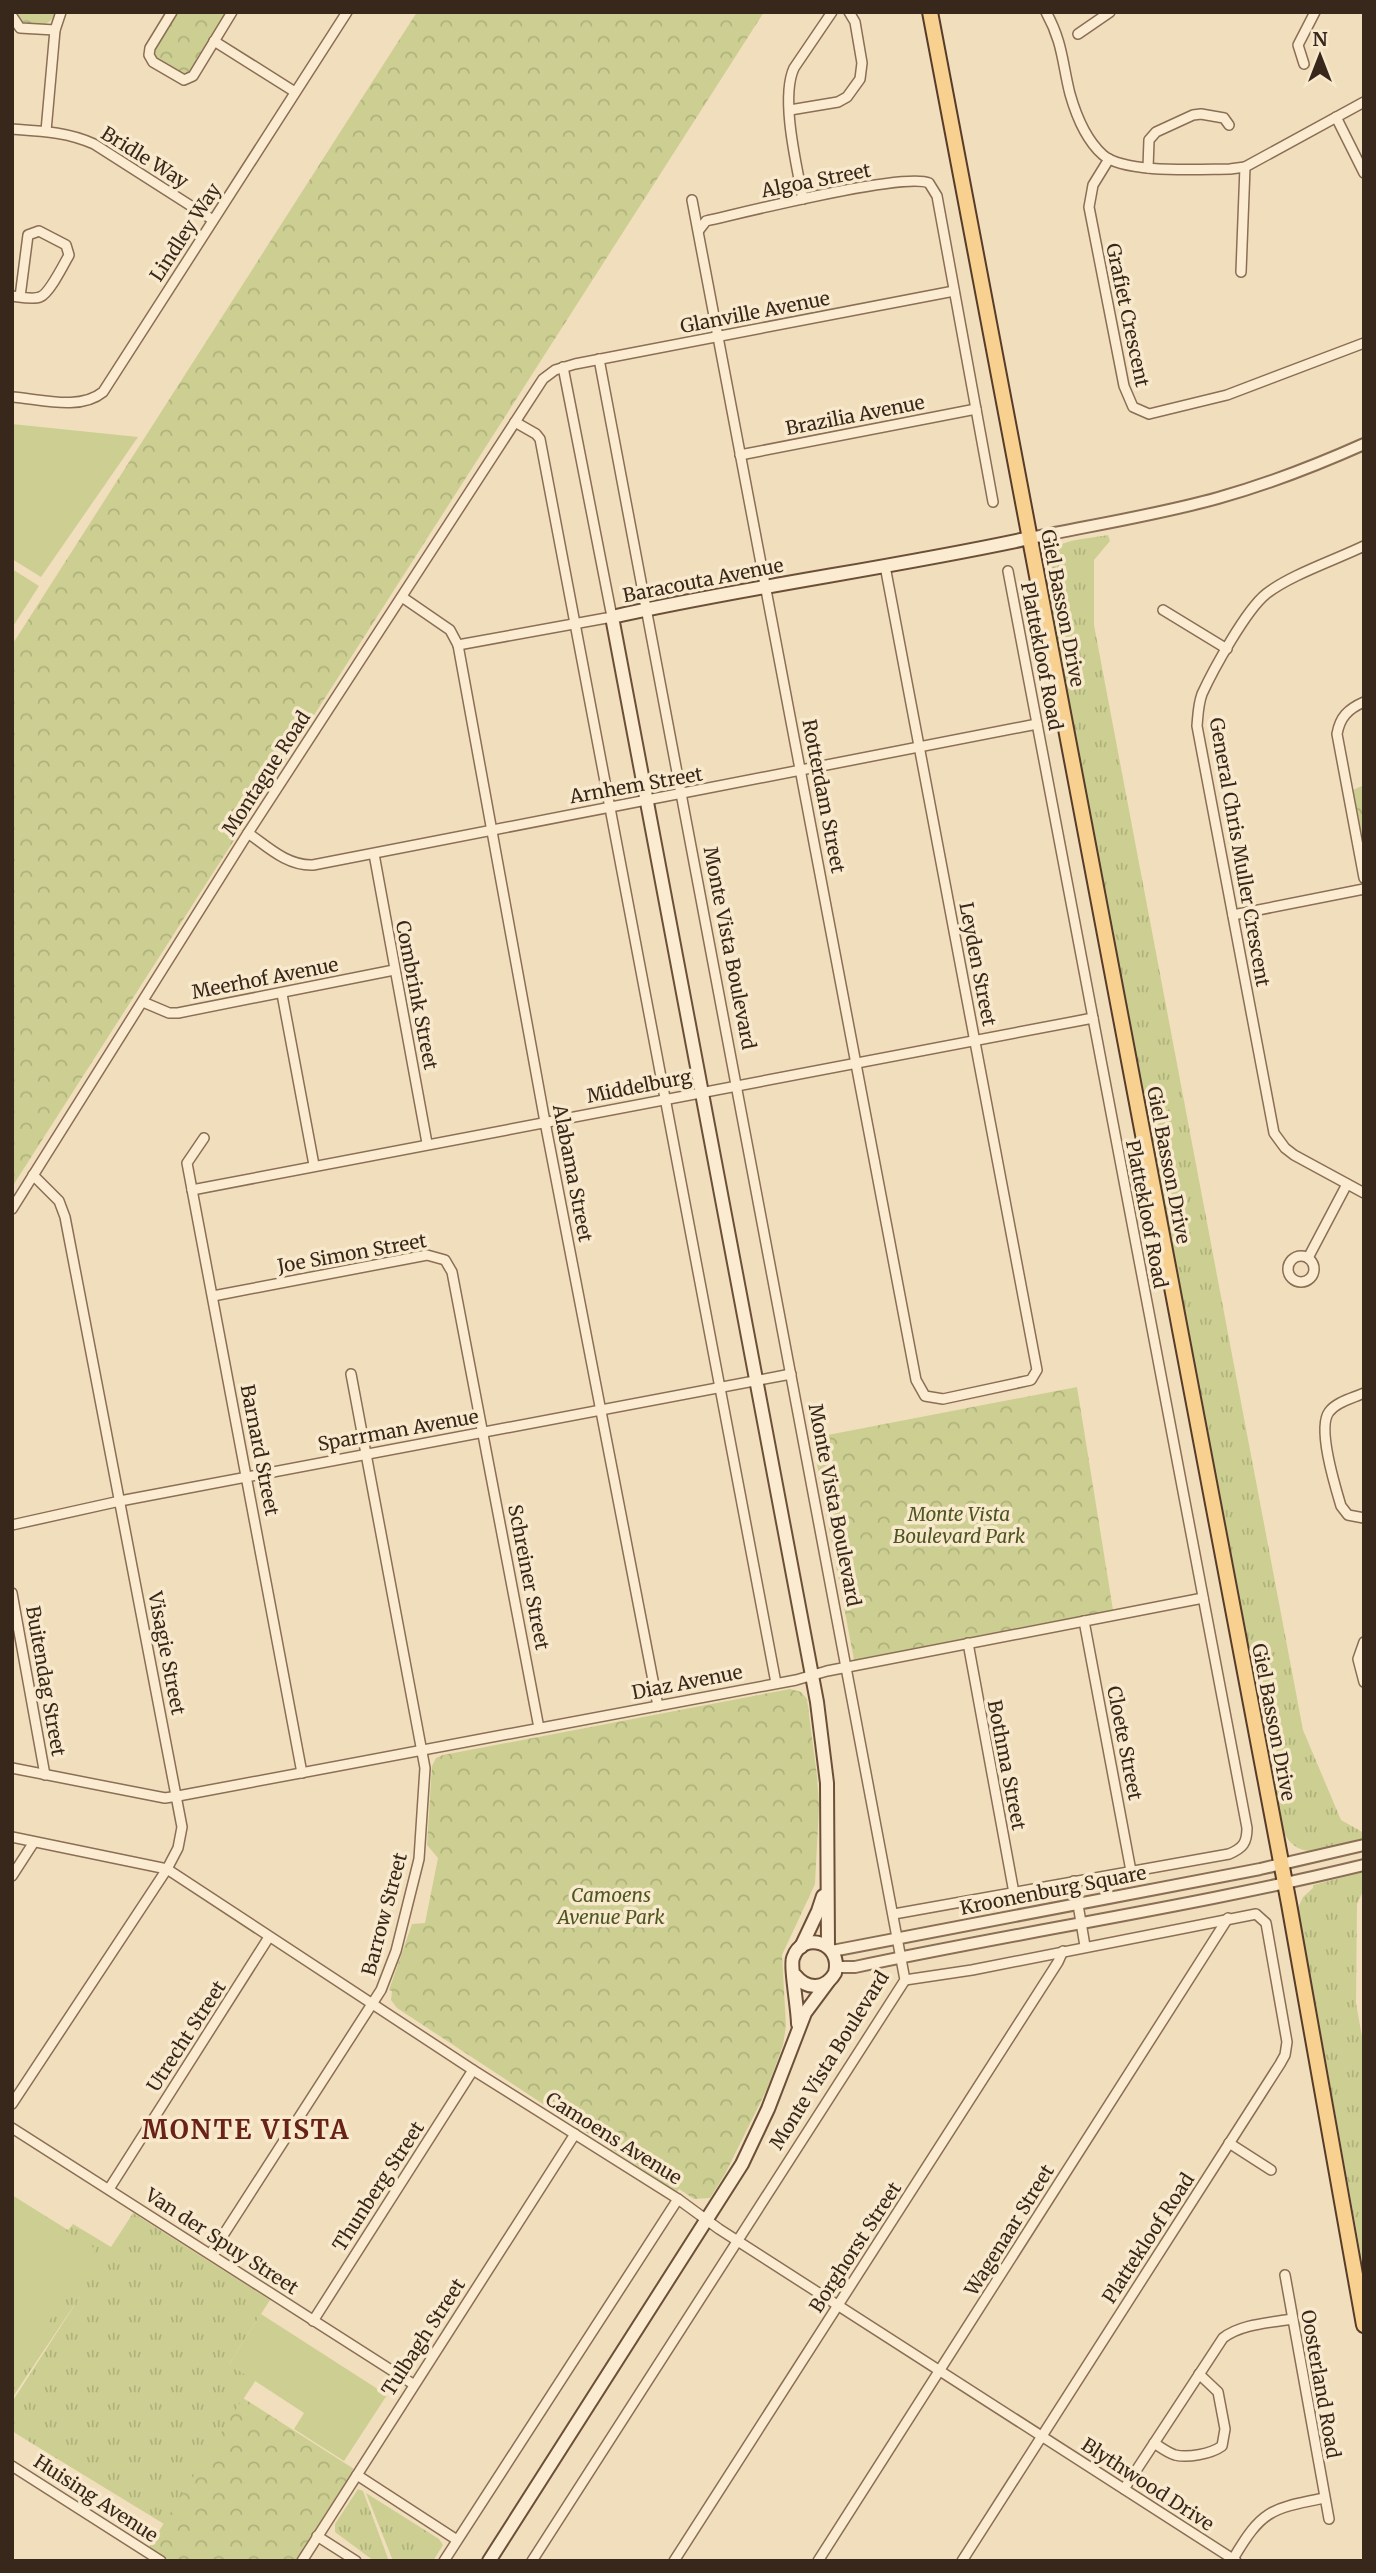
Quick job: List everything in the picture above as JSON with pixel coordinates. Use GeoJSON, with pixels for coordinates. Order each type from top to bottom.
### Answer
{"type":"FeatureCollection","features":[{"type":"Feature","properties":{"kind":"main road","name":"Giel Basson Drive"},"geometry":{"type":"LineString","coordinates":[[930,12],[1286,1884],[1364,2325]]}},
{"type":"Feature","properties":{"kind":"main road","name":"Baracouta Avenue"},"geometry":{"type":"LineString","coordinates":[[612,617],[885,565],[979,550],[1030,538]]}},
{"type":"Feature","properties":{"kind":"main road"},"geometry":{"type":"LineString","coordinates":[[612,617],[700,1092],[813,1676],[827,1783],[830,1949],[836,1967],[828,1982],[820,1986],[810,1986],[795,1975],[792,1960],[818,1912],[827,1876]]}},
{"type":"Feature","properties":{"kind":"main road"},"geometry":{"type":"LineString","coordinates":[[801,1947],[814,1942],[830,1949]]}},
{"type":"Feature","properties":{"kind":"main road","name":"Monte Vista Boulevard"},"geometry":{"type":"LineString","coordinates":[[795,1975],[798,2030]]}},
{"type":"Feature","properties":{"kind":"main road","name":"Monte Vista Boulevard"},"geometry":{"type":"LineString","coordinates":[[489,2561],[708,2219],[756,2136],[798,2030],[813,2000],[828,1982]]}},
{"type":"Feature","properties":{"kind":"street"},"geometry":{"type":"LineString","coordinates":[[46,131],[55,30],[61,12]]}},
{"type":"Feature","properties":{"kind":"street"},"geometry":{"type":"LineString","coordinates":[[169,14],[150,48],[149,55],[153,61],[181,79],[188,80],[232,12]]}},
{"type":"Feature","properties":{"kind":"street","name":"Lindley Way"},"geometry":{"type":"LineString","coordinates":[[12,397],[77,402],[92,399],[103,392],[347,12]]}},
{"type":"Feature","properties":{"kind":"street"},"geometry":{"type":"LineString","coordinates":[[803,199],[790,133],[792,73],[832,12]]}},
{"type":"Feature","properties":{"kind":"street"},"geometry":{"type":"LineString","coordinates":[[790,110],[838,102],[847,97],[860,79],[862,64],[855,22],[849,12]]}},
{"type":"Feature","properties":{"kind":"street"},"geometry":{"type":"LineString","coordinates":[[1046,12],[1058,35],[1070,91],[1082,127],[1093,143],[1110,159],[1148,168],[1245,167],[1364,102]]}},
{"type":"Feature","properties":{"kind":"street"},"geometry":{"type":"LineString","coordinates":[[1078,34],[1110,12]]}},
{"type":"Feature","properties":{"kind":"street"},"geometry":{"type":"LineString","coordinates":[[1304,64],[1298,45],[1315,12]]}},
{"type":"Feature","properties":{"kind":"street"},"geometry":{"type":"LineString","coordinates":[[12,16],[20,27],[55,30]]}},
{"type":"Feature","properties":{"kind":"street"},"geometry":{"type":"LineString","coordinates":[[215,41],[295,92]]}},
{"type":"Feature","properties":{"kind":"street"},"geometry":{"type":"LineString","coordinates":[[1148,168],[1149,140],[1162,128],[1201,114],[1224,118],[1229,125]]}},
{"type":"Feature","properties":{"kind":"street"},"geometry":{"type":"LineString","coordinates":[[1336,117],[1364,173]]}},
{"type":"Feature","properties":{"kind":"street","name":"Bridle Way"},"geometry":{"type":"LineString","coordinates":[[12,129],[46,131],[80,138],[94,144],[213,220]]}},
{"type":"Feature","properties":{"kind":"street","name":"Grafiet Crescent"},"geometry":{"type":"LineString","coordinates":[[1110,159],[1093,185],[1089,207],[1124,386],[1133,407],[1149,414],[1227,395],[1364,342]]}},
{"type":"Feature","properties":{"kind":"street"},"geometry":{"type":"LineString","coordinates":[[1241,272],[1245,167]]}},
{"type":"Feature","properties":{"kind":"street","name":"Algoa Street"},"geometry":{"type":"LineString","coordinates":[[699,230],[706,221],[803,199],[915,180],[929,183],[937,196],[954,291]]}},
{"type":"Feature","properties":{"kind":"street","name":"Rotterdam Street"},"geometry":{"type":"LineString","coordinates":[[692,200],[858,1062],[916,1380],[925,1396]]}},
{"type":"Feature","properties":{"kind":"street"},"geometry":{"type":"LineString","coordinates":[[39,231],[66,245],[69,255],[44,295],[37,298],[16,296],[27,235],[39,231]]}},
{"type":"Feature","properties":{"kind":"street"},"geometry":{"type":"LineString","coordinates":[[954,291],[993,502]]}},
{"type":"Feature","properties":{"kind":"street","name":"Glanville Avenue"},"geometry":{"type":"LineString","coordinates":[[562,367],[954,291]]}},
{"type":"Feature","properties":{"kind":"street","name":"Monte Vista Boulevard"},"geometry":{"type":"LineString","coordinates":[[532,2561],[905,1980],[598,359]]}},
{"type":"Feature","properties":{"kind":"street"},"geometry":{"type":"LineString","coordinates":[[562,367],[612,617]]}},
{"type":"Feature","properties":{"kind":"street","name":"Montague Road"},"geometry":{"type":"LineString","coordinates":[[12,1209],[248,833],[543,379],[562,367]]}},
{"type":"Feature","properties":{"kind":"street","name":"Brazilia Avenue"},"geometry":{"type":"LineString","coordinates":[[740,455],[975,409]]}},
{"type":"Feature","properties":{"kind":"street"},"geometry":{"type":"LineString","coordinates":[[515,422],[540,439],[776,1683]]}},
{"type":"Feature","properties":{"kind":"street"},"geometry":{"type":"LineString","coordinates":[[1030,538],[1220,498],[1313,466],[1364,444]]}},
{"type":"Feature","properties":{"kind":"street","name":"General Chris Muller Crescent"},"geometry":{"type":"LineString","coordinates":[[1364,546],[1278,586],[1255,605],[1202,695],[1197,726],[1274,1133],[1285,1149],[1364,1193]]}},
{"type":"Feature","properties":{"kind":"street","name":"Leyden Street"},"geometry":{"type":"LineString","coordinates":[[885,565],[1037,1370],[1031,1380],[943,1399],[925,1396]]}},
{"type":"Feature","properties":{"kind":"street","name":"Plattekloof Road"},"geometry":{"type":"LineString","coordinates":[[1008,571],[1247,1828],[1245,1844],[1229,1854]]}},
{"type":"Feature","properties":{"kind":"street"},"geometry":{"type":"LineString","coordinates":[[402,597],[450,630],[458,645]]}},
{"type":"Feature","properties":{"kind":"street"},"geometry":{"type":"LineString","coordinates":[[1163,610],[1227,649]]}},
{"type":"Feature","properties":{"kind":"street","name":"Baracouta Avenue"},"geometry":{"type":"LineString","coordinates":[[458,645],[612,617]]}},
{"type":"Feature","properties":{"kind":"street","name":"Alabama Street"},"geometry":{"type":"LineString","coordinates":[[458,645],[545,1122],[658,1706]]}},
{"type":"Feature","properties":{"kind":"street"},"geometry":{"type":"LineString","coordinates":[[1364,702],[1347,711],[1337,734],[1364,878]]}},
{"type":"Feature","properties":{"kind":"street","name":"Arnhem Street"},"geometry":{"type":"LineString","coordinates":[[248,833],[290,861],[302,865],[374,854],[492,829],[682,795],[1037,724]]}},
{"type":"Feature","properties":{"kind":"street","name":"Combrink Street"},"geometry":{"type":"LineString","coordinates":[[374,854],[427,1143]]}},
{"type":"Feature","properties":{"kind":"street"},"geometry":{"type":"LineString","coordinates":[[1233,915],[1364,889]]}},
{"type":"Feature","properties":{"kind":"street","name":"Meerhof Avenue"},"geometry":{"type":"LineString","coordinates":[[143,1002],[169,1013],[178,1013],[394,970]]}},
{"type":"Feature","properties":{"kind":"street"},"geometry":{"type":"LineString","coordinates":[[282,994],[314,1165]]}},
{"type":"Feature","properties":{"kind":"street","name":"Middelburg"},"geometry":{"type":"LineString","coordinates":[[192,1189],[1093,1018]]}},
{"type":"Feature","properties":{"kind":"street","name":"Barnard Street"},"geometry":{"type":"LineString","coordinates":[[204,1138],[187,1163],[302,1773]]}},
{"type":"Feature","properties":{"kind":"street","name":"Visagie Street"},"geometry":{"type":"LineString","coordinates":[[12,2104],[167,1869],[181,1836],[178,1796],[65,1217],[59,1201],[33,1175]]}},
{"type":"Feature","properties":{"kind":"street"},"geometry":{"type":"LineString","coordinates":[[1308,1258],[1347,1184]]}},
{"type":"Feature","properties":{"kind":"street","name":"Joe Simon Street"},"geometry":{"type":"LineString","coordinates":[[213,1296],[427,1255],[445,1260],[452,1272],[484,1432]]}},
{"type":"Feature","properties":{"kind":"street","name":"Barrow Street"},"geometry":{"type":"LineString","coordinates":[[211,2254],[381,1990],[396,1951],[419,1859],[425,1768],[351,1374]]}},
{"type":"Feature","properties":{"kind":"street","name":"Sparrman Avenue"},"geometry":{"type":"LineString","coordinates":[[12,1525],[120,1501],[791,1374]]}},
{"type":"Feature","properties":{"kind":"street"},"geometry":{"type":"LineString","coordinates":[[1364,1393],[1328,1413],[1325,1427],[1340,1506],[1348,1515],[1364,1518]]}},
{"type":"Feature","properties":{"kind":"street","name":"Schreiner Street"},"geometry":{"type":"LineString","coordinates":[[484,1432],[540,1728]]}},
{"type":"Feature","properties":{"kind":"street","name":"Buitendag Street"},"geometry":{"type":"LineString","coordinates":[[12,1593],[45,1775]]}},
{"type":"Feature","properties":{"kind":"street","name":"Diaz Avenue"},"geometry":{"type":"LineString","coordinates":[[12,1768],[165,1798],[658,1706],[1203,1598]]}},
{"type":"Feature","properties":{"kind":"street","name":"Cloete Street"},"geometry":{"type":"LineString","coordinates":[[1084,1621],[1131,1871]]}},
{"type":"Feature","properties":{"kind":"street"},"geometry":{"type":"LineString","coordinates":[[1364,1642],[1358,1659],[1364,1682]]}},
{"type":"Feature","properties":{"kind":"street","name":"Bothma Street"},"geometry":{"type":"LineString","coordinates":[[968,1643],[1014,1892]]}},
{"type":"Feature","properties":{"kind":"street"},"geometry":{"type":"LineString","coordinates":[[12,1837],[167,1869]]}},
{"type":"Feature","properties":{"kind":"street"},"geometry":{"type":"LineString","coordinates":[[12,1876],[34,1842]]}},
{"type":"Feature","properties":{"kind":"street","name":"Kroonenburg Square"},"geometry":{"type":"LineString","coordinates":[[830,1949],[1282,1865],[1364,1845]]}},
{"type":"Feature","properties":{"kind":"street","name":"Kroonenburg Square"},"geometry":{"type":"LineString","coordinates":[[894,1914],[1229,1854]]}},
{"type":"Feature","properties":{"kind":"street","name":"Kroonenburg Square"},"geometry":{"type":"LineString","coordinates":[[836,1967],[855,1967],[1082,1924],[1286,1884],[1364,1865]]}},
{"type":"Feature","properties":{"kind":"street","name":"Camoens Avenue"},"geometry":{"type":"LineString","coordinates":[[167,1869],[473,2070],[678,2199],[1042,2436]]}},
{"type":"Feature","properties":{"kind":"street"},"geometry":{"type":"LineString","coordinates":[[1074,1881],[1085,1946]]}},
{"type":"Feature","properties":{"kind":"street","name":"Plattekloof Road"},"geometry":{"type":"LineString","coordinates":[[962,2561],[1280,2064],[1287,2048],[1286,2029],[1266,1923],[1259,1915],[1228,1918]]}},
{"type":"Feature","properties":{"kind":"street"},"geometry":{"type":"LineString","coordinates":[[905,1980],[972,1970],[1228,1918]]}},
{"type":"Feature","properties":{"kind":"street","name":"Wagenaar Street"},"geometry":{"type":"LineString","coordinates":[[818,2561],[1228,1918]]}},
{"type":"Feature","properties":{"kind":"street","name":"Utrecht Street"},"geometry":{"type":"LineString","coordinates":[[109,2189],[269,1937]]}},
{"type":"Feature","properties":{"kind":"street","name":"Borghorst Street"},"geometry":{"type":"LineString","coordinates":[[674,2561],[1058,1962],[1062,1951]]}},
{"type":"Feature","properties":{"kind":"street","name":"Thunberg Street"},"geometry":{"type":"LineString","coordinates":[[313,2321],[473,2070]]}},
{"type":"Feature","properties":{"kind":"street","name":"Van der Spuy Street"},"geometry":{"type":"LineString","coordinates":[[12,2128],[413,2384]]}},
{"type":"Feature","properties":{"kind":"street","name":"Tulbagh Street"},"geometry":{"type":"LineString","coordinates":[[302,2561],[575,2134]]}},
{"type":"Feature","properties":{"kind":"street"},"geometry":{"type":"LineString","coordinates":[[1229,2143],[1271,2171]]}},
{"type":"Feature","properties":{"kind":"street"},"geometry":{"type":"LineString","coordinates":[[444,2561],[678,2199]]}},
{"type":"Feature","properties":{"kind":"street","name":"Oosterland Road"},"geometry":{"type":"LineString","coordinates":[[1286,2276],[1329,2519]]}},
{"type":"Feature","properties":{"kind":"street"},"geometry":{"type":"LineString","coordinates":[[1124,2489],[1217,2345],[1231,2332],[1292,2319]]}},
{"type":"Feature","properties":{"kind":"street"},"geometry":{"type":"LineString","coordinates":[[1154,2444],[1174,2455],[1184,2456],[1212,2451],[1222,2446],[1225,2429],[1218,2392],[1199,2374]]}},
{"type":"Feature","properties":{"kind":"street","name":"Blythwood Drive"},"geometry":{"type":"LineString","coordinates":[[1042,2436],[1235,2560]]}},
{"type":"Feature","properties":{"kind":"street","name":"Huising Avenue"},"geometry":{"type":"LineString","coordinates":[[12,2466],[160,2561]]}},
{"type":"Feature","properties":{"kind":"street"},"geometry":{"type":"LineString","coordinates":[[357,2475],[457,2540]]}},
{"type":"Feature","properties":{"kind":"street"},"geometry":{"type":"LineString","coordinates":[[1235,2560],[1250,2531],[1273,2510],[1324,2498]]}},
{"type":"Feature","properties":{"kind":"street"},"geometry":{"type":"LineString","coordinates":[[317,2536],[356,2561]]}},
{"type":"Feature","properties":{"kind":"green space"},"geometry":{"type":"Polygon","coordinates":[[[15,12],[56,12],[50,21],[38,25],[23,22],[15,12]]]}},
{"type":"Feature","properties":{"kind":"green space"},"geometry":{"type":"Polygon","coordinates":[[[177,12],[227,12],[189,72],[185,74],[164,65],[155,53],[155,48],[177,12]]]}},
{"type":"Feature","properties":{"kind":"green space"},"geometry":{"type":"Polygon","coordinates":[[[417,12],[764,12],[12,1187],[12,645],[417,12]]]}},
{"type":"Feature","properties":{"kind":"green space"},"geometry":{"type":"Polygon","coordinates":[[[12,424],[138,437],[41,577],[12,559],[12,424]]]}},
{"type":"Feature","properties":{"kind":"green space"},"geometry":{"type":"Polygon","coordinates":[[[1108,535],[1110,541],[1094,560],[1094,625],[1303,1730],[1341,1820],[1364,1833],[1364,1841],[1319,1851],[1299,1848],[1290,1842],[1284,1832],[1044,571],[1045,560],[1057,546],[1108,535]]]}},
{"type":"Feature","properties":{"kind":"green space"},"geometry":{"type":"Polygon","coordinates":[[[12,569],[39,586],[12,628],[12,569]]]}},
{"type":"Feature","properties":{"kind":"green space"},"geometry":{"type":"Polygon","coordinates":[[[1364,785],[1364,846],[1353,790],[1364,785]]]}},
{"type":"Feature","properties":{"kind":"green space","name":"Monte Vista Boulevard Park"},"geometry":{"type":"Polygon","coordinates":[[[1077,1387],[1113,1610],[854,1660],[812,1438],[1077,1387]]]}},
{"type":"Feature","properties":{"kind":"green space","name":"Camoens Avenue Park"},"geometry":{"type":"Polygon","coordinates":[[[790,1689],[801,1692],[807,1699],[817,1776],[819,1806],[815,1884],[782,1955],[786,2026],[783,2045],[767,2089],[725,2174],[710,2198],[694,2199],[679,2189],[677,2192],[397,2008],[391,2000],[392,1991],[389,1990],[412,1924],[425,1923],[438,1858],[427,1845],[432,1766],[436,1758],[790,1689]]]}},
{"type":"Feature","properties":{"kind":"green space"},"geometry":{"type":"Polygon","coordinates":[[[1364,1872],[1364,1889],[1357,1904],[1356,2003],[1364,2048],[1364,2272],[1298,1908],[1313,1885],[1364,1872]]]}},
{"type":"Feature","properties":{"kind":"green space"},"geometry":{"type":"Polygon","coordinates":[[[12,2195],[68,2230],[73,2224],[111,2247],[133,2213],[270,2300],[229,2364],[256,2380],[240,2404],[248,2410],[252,2404],[351,2468],[164,2524],[15,2433],[12,2428],[12,2402],[83,2292],[12,2398],[12,2195]]]}},
{"type":"Feature","properties":{"kind":"green space"},"geometry":{"type":"Polygon","coordinates":[[[12,2199],[96,2249],[12,2378],[12,2199]]]}},
{"type":"Feature","properties":{"kind":"green space"},"geometry":{"type":"Polygon","coordinates":[[[261,2314],[387,2395],[344,2461],[294,2429],[304,2413],[229,2364],[261,2314]]]}},
{"type":"Feature","properties":{"kind":"green space"},"geometry":{"type":"Polygon","coordinates":[[[243,2398],[354,2469],[296,2561],[171,2561],[149,2547],[243,2398]]]}},
{"type":"Feature","properties":{"kind":"green space"},"geometry":{"type":"Polygon","coordinates":[[[358,2489],[363,2491],[389,2561],[374,2561],[335,2532],[335,2524],[358,2489]]]}},
{"type":"Feature","properties":{"kind":"green space"},"geometry":{"type":"Polygon","coordinates":[[[366,2493],[439,2539],[443,2545],[433,2561],[393,2561],[366,2493]]]}},
{"type":"Feature","properties":{"kind":"district","name":"MONTE VISTA"},"geometry":{"type":"Point","coordinates":[246,2130]}}]}
